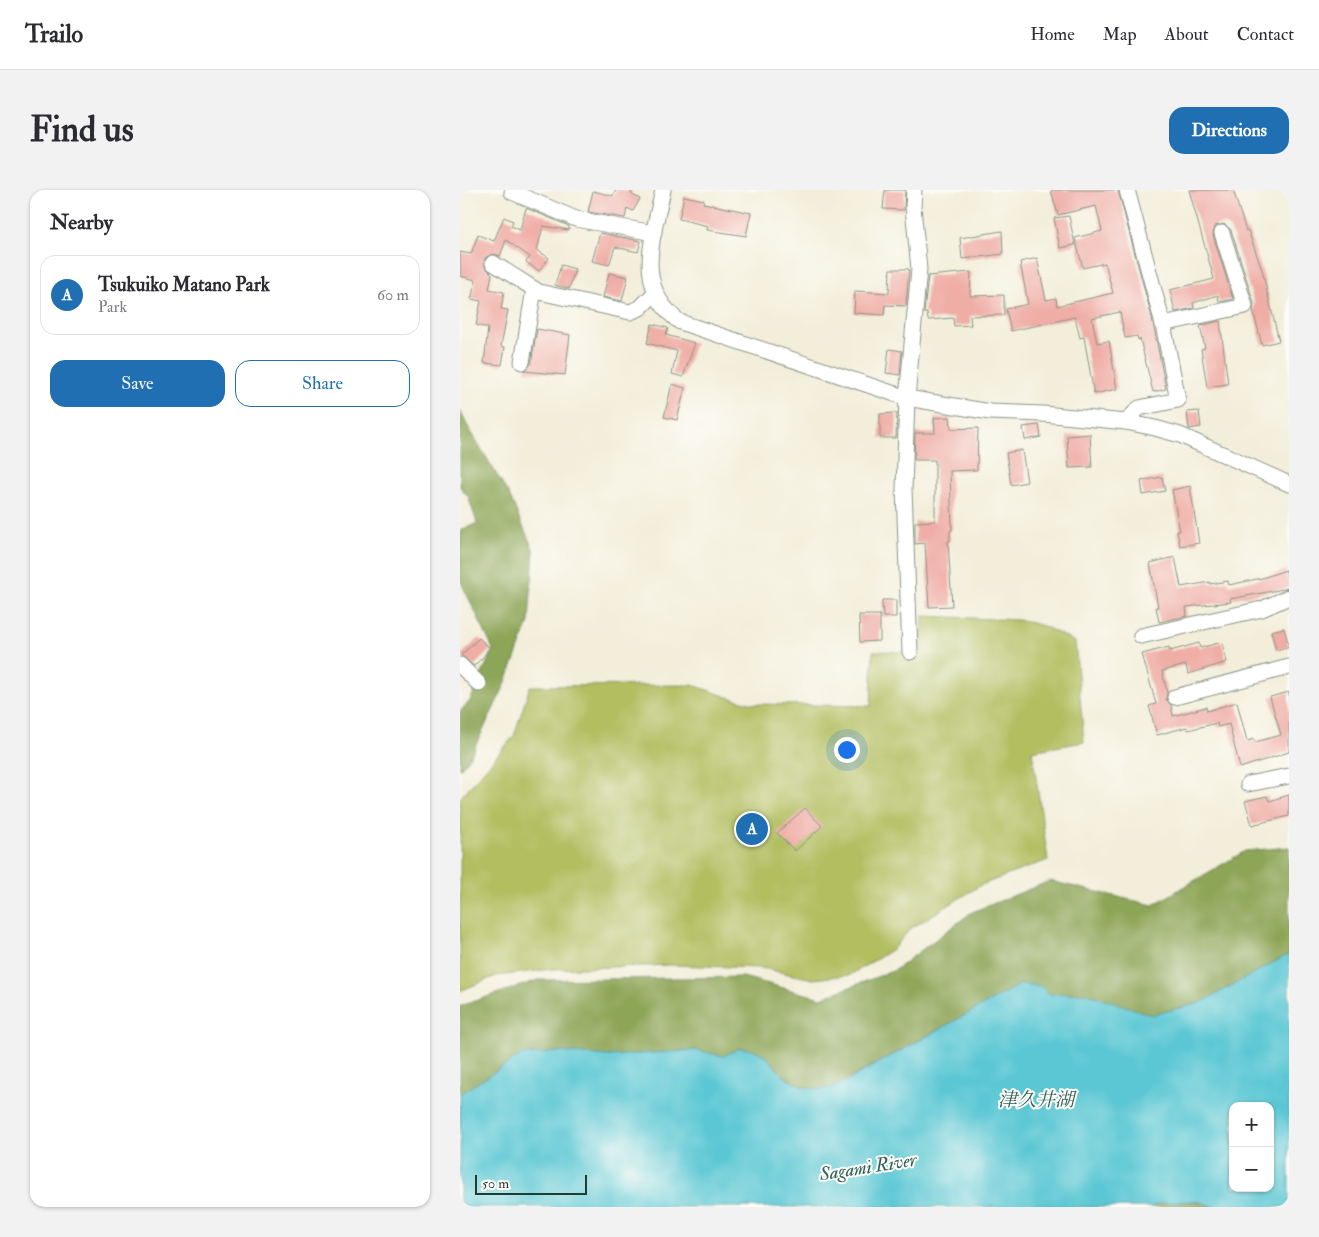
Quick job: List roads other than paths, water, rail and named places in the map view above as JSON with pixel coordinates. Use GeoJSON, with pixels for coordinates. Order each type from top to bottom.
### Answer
{"type":"FeatureCollection","features":[{"type":"Feature","properties":{"kind":"street"},"geometry":{"type":"LineString","coordinates":[[663,190],[649,268],[655,293],[672,316],[693,328],[907,398],[990,412],[1043,414],[1126,422],[1180,435],[1289,484]]}},
{"type":"Feature","properties":{"kind":"street"},"geometry":{"type":"LineString","coordinates":[[910,652],[910,605],[904,489],[907,398],[919,269],[912,206],[914,190]]}},
{"type":"Feature","properties":{"kind":"street"},"geometry":{"type":"LineString","coordinates":[[1126,422],[1139,408],[1178,400],[1163,324],[1127,190]]}},
{"type":"Feature","properties":{"kind":"street"},"geometry":{"type":"LineString","coordinates":[[512,192],[576,219],[654,233]]}},
{"type":"Feature","properties":{"kind":"street"},"geometry":{"type":"LineString","coordinates":[[1163,324],[1245,306],[1222,233]]}},
{"type":"Feature","properties":{"kind":"street"},"geometry":{"type":"LineString","coordinates":[[493,263],[534,289],[630,312],[640,308],[655,293]]}},
{"type":"Feature","properties":{"kind":"street"},"geometry":{"type":"LineString","coordinates":[[522,362],[534,289]]}},
{"type":"Feature","properties":{"kind":"street"},"geometry":{"type":"LineString","coordinates":[[1141,636],[1262,609],[1289,597]]}},
{"type":"Feature","properties":{"kind":"street"},"geometry":{"type":"LineString","coordinates":[[460,665],[479,684]]}},
{"type":"Feature","properties":{"kind":"street"},"geometry":{"type":"LineString","coordinates":[[1175,697],[1289,667]]}},
{"type":"Feature","properties":{"kind":"street"},"geometry":{"type":"LineString","coordinates":[[1248,784],[1289,776]]}},
{"type":"Feature","properties":{"kind":"water","name":"津久井湖"},"geometry":{"type":"Polygon","coordinates":[[[1289,954],[1289,1207],[1216,1207],[1196,1201],[1162,1203],[1151,1207],[460,1207],[460,1094],[521,1055],[559,1052],[609,1056],[696,1050],[723,1056],[740,1048],[762,1054],[792,1082],[801,1086],[820,1089],[838,1086],[847,1082],[1021,984],[1041,986],[1048,994],[1086,993],[1152,1015],[1200,1003],[1289,954]]]}},
{"type":"Feature","properties":{"kind":"place","name":"Tsukuiko Matano Park"},"geometry":{"type":"Point","coordinates":[752,829]}},
{"type":"Feature","properties":{"kind":"water label","name":"Sagami River"},"geometry":{"type":"Point","coordinates":[868,1167]}}]}
